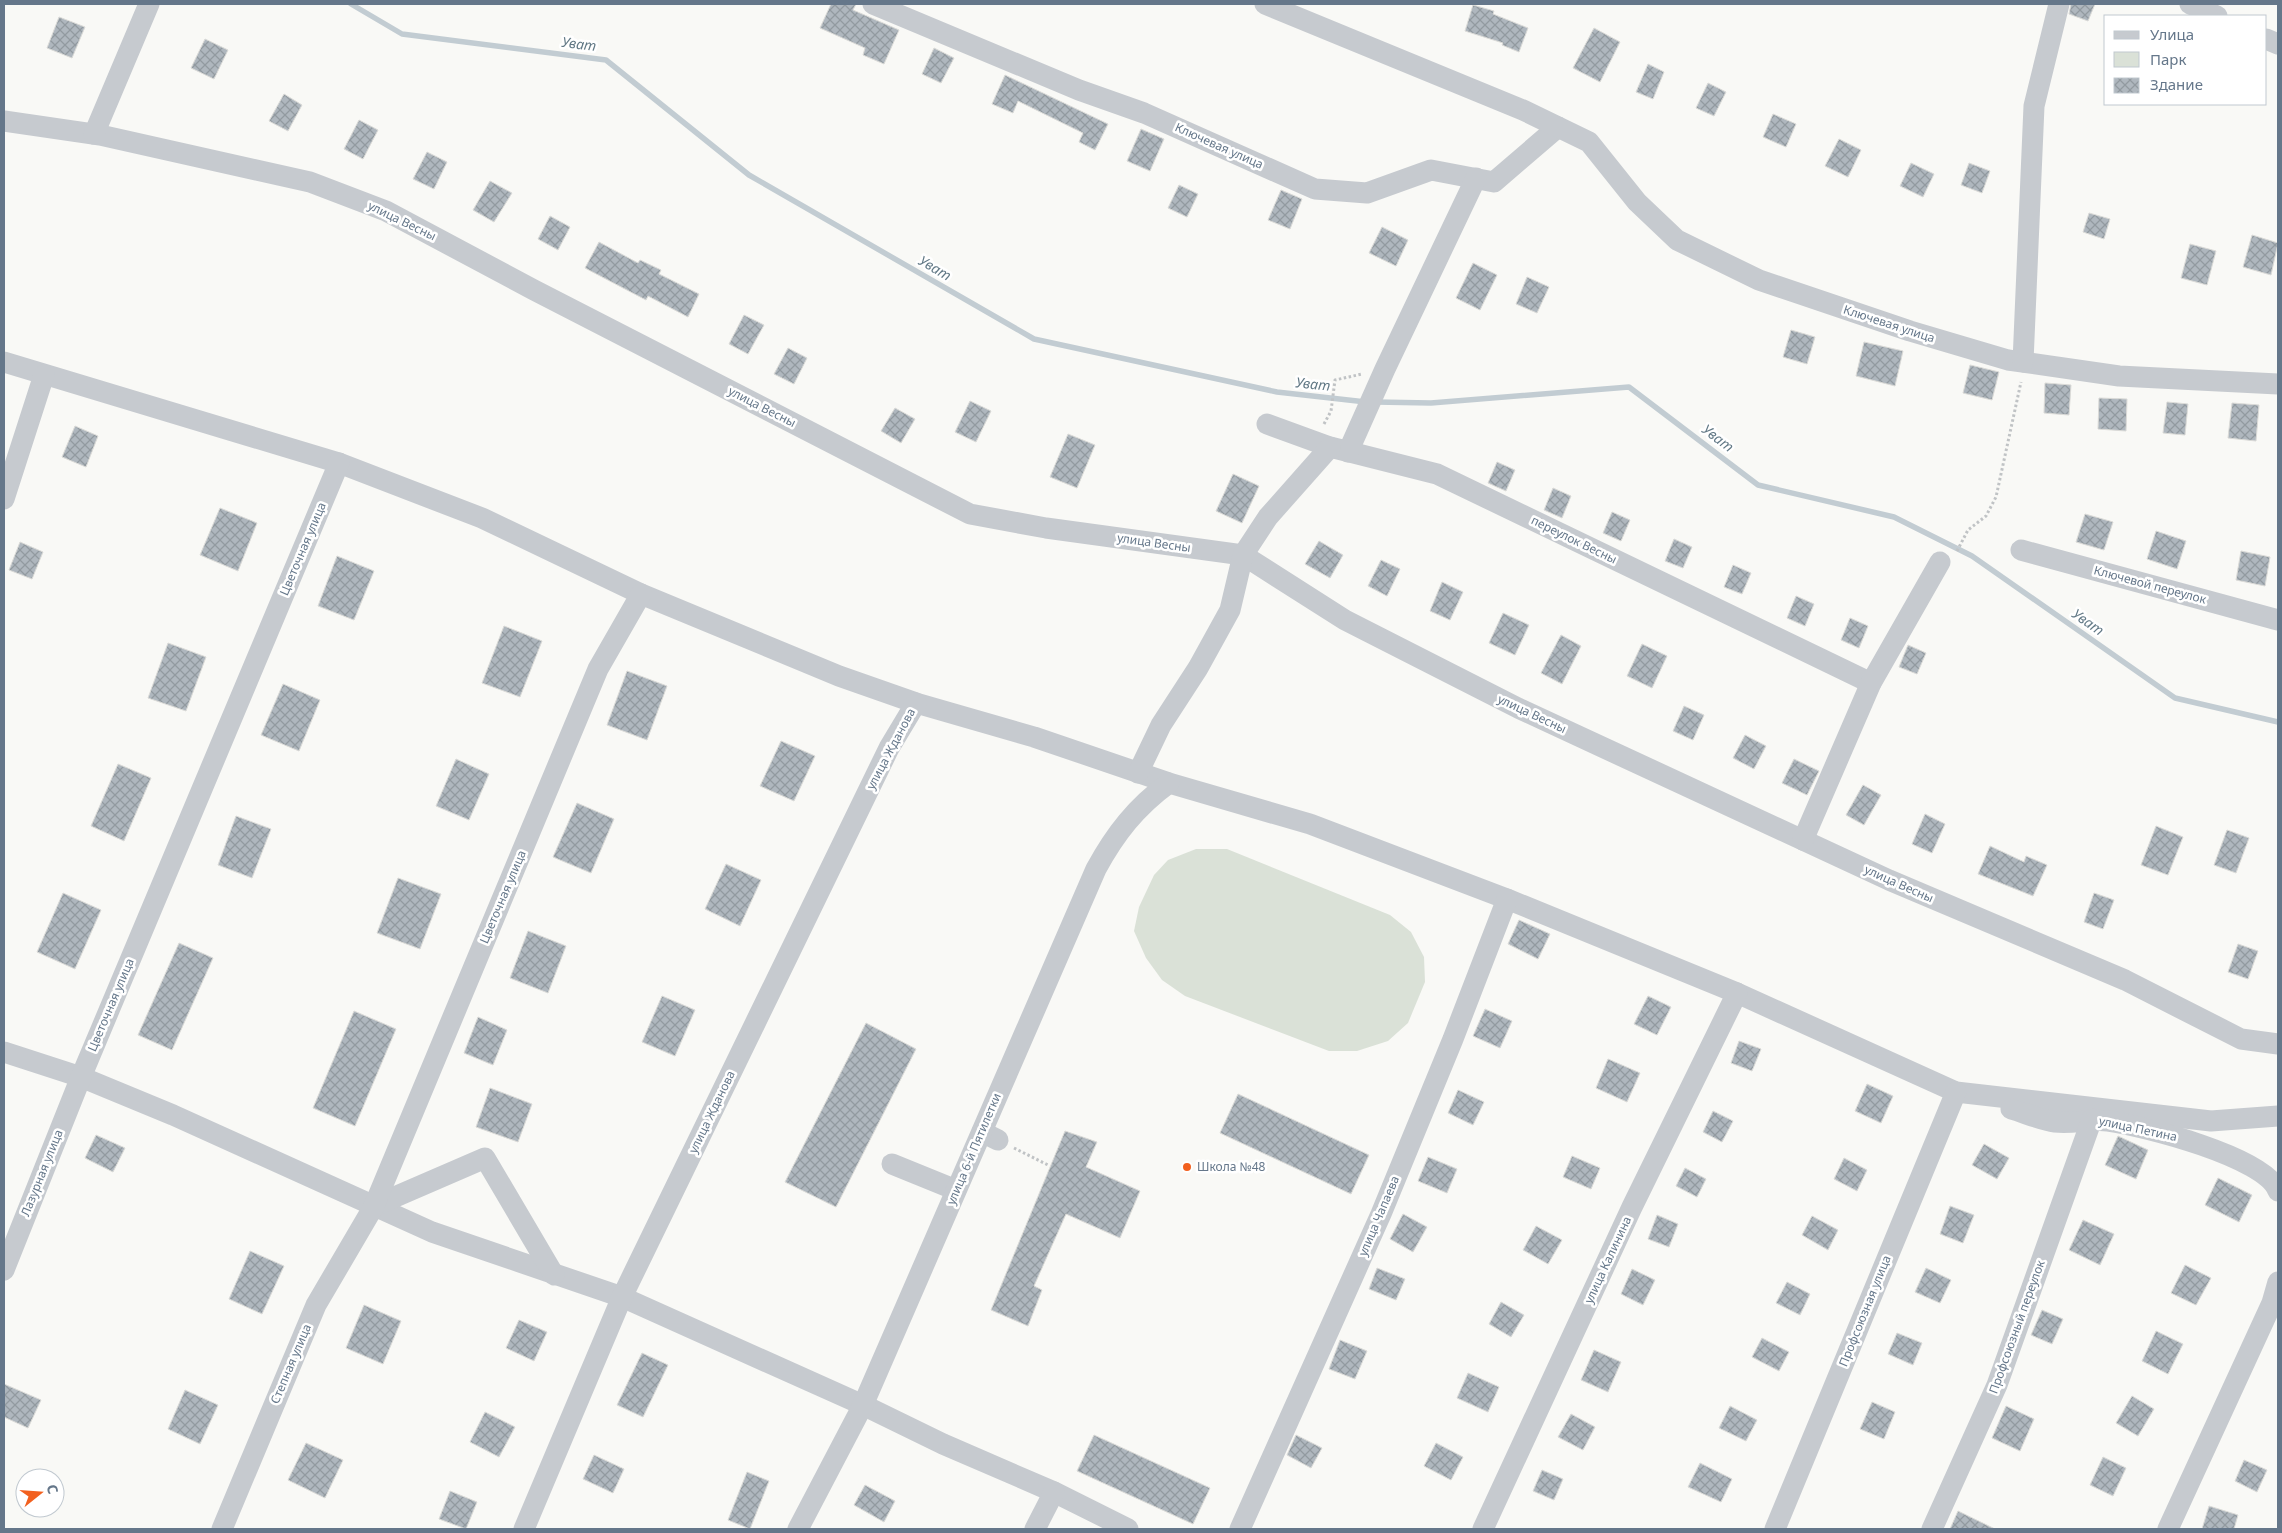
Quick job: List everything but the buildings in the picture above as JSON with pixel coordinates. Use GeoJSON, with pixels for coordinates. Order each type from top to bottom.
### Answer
{"type":"FeatureCollection","features":[{"type":"Feature","properties":{"kind":"street"},"geometry":{"type":"LineString","coordinates":[[94,134],[149,4]]}},
{"type":"Feature","properties":{"kind":"street","name":"Ключевая улица"},"geometry":{"type":"LineString","coordinates":[[873,4],[1079,90],[1144,113],[1315,189],[1367,193],[1431,170],[1494,182],[1558,127]]}},
{"type":"Feature","properties":{"kind":"street","name":"Ключевая улица"},"geometry":{"type":"LineString","coordinates":[[1265,4],[1523,110],[1589,142],[1637,202],[1677,240],[1759,280],[1910,331],[2008,360],[2119,376],[2278,384]]}},
{"type":"Feature","properties":{"kind":"street"},"geometry":{"type":"LineString","coordinates":[[2023,362],[2034,106],[2059,4]]}},
{"type":"Feature","properties":{"kind":"street"},"geometry":{"type":"LineString","coordinates":[[2190,4],[2215,15]]}},
{"type":"Feature","properties":{"kind":"street","name":"улица Весны"},"geometry":{"type":"LineString","coordinates":[[4,120],[94,134],[310,182],[386,211],[542,294],[970,514],[1046,528],[1243,555],[1345,620],[1509,704],[1889,880],[2125,980],[2241,1039],[2278,1044]]}},
{"type":"Feature","properties":{"kind":"street"},"geometry":{"type":"LineString","coordinates":[[1138,773],[1161,725],[1198,668],[1230,610],[1243,555],[1268,517],[1339,449],[1385,369],[1476,178]]}},
{"type":"Feature","properties":{"kind":"street"},"geometry":{"type":"LineString","coordinates":[[4,362],[339,463],[482,518],[642,594],[839,676],[916,703],[1034,737],[1169,783],[1310,824],[1506,898],[1738,993],[1956,1092],[2211,1121],[2278,1116]]}},
{"type":"Feature","properties":{"kind":"street"},"geometry":{"type":"LineString","coordinates":[[4,499],[44,375]]}},
{"type":"Feature","properties":{"kind":"street","name":"переулок Весны"},"geometry":{"type":"LineString","coordinates":[[1267,424],[1339,449],[1437,474],[1871,683]]}},
{"type":"Feature","properties":{"kind":"street","name":"Цветочная улица"},"geometry":{"type":"LineString","coordinates":[[81,1077],[339,463]]}},
{"type":"Feature","properties":{"kind":"street","name":"Ключевой переулок"},"geometry":{"type":"LineString","coordinates":[[2021,550],[2278,620]]}},
{"type":"Feature","properties":{"kind":"street"},"geometry":{"type":"LineString","coordinates":[[1803,840],[1871,683],[1948,558]]}},
{"type":"Feature","properties":{"kind":"street","name":"Цветочная улица"},"geometry":{"type":"LineString","coordinates":[[374,1206],[598,670],[642,594]]}},
{"type":"Feature","properties":{"kind":"street","name":"улица Жданова"},"geometry":{"type":"LineString","coordinates":[[524,1529],[622,1297],[889,748],[916,703]]}},
{"type":"Feature","properties":{"kind":"street","name":"улица 6-й Пятилетки"},"geometry":{"type":"LineString","coordinates":[[798,1529],[863,1405],[956,1190],[990,1136],[1096,869],[1112,840],[1133,813],[1169,783]]}},
{"type":"Feature","properties":{"kind":"street","name":"улица Чапаева"},"geometry":{"type":"LineString","coordinates":[[1240,1529],[1382,1214],[1453,1039],[1506,898]]}},
{"type":"Feature","properties":{"kind":"street","name":"улица Калинина"},"geometry":{"type":"LineString","coordinates":[[1483,1529],[1632,1208],[1738,993]]}},
{"type":"Feature","properties":{"kind":"street"},"geometry":{"type":"LineString","coordinates":[[4,1052],[81,1077],[173,1115],[432,1232],[622,1297],[863,1405],[943,1444],[1054,1492],[1128,1529]]}},
{"type":"Feature","properties":{"kind":"street","name":"Лазурная улица"},"geometry":{"type":"LineString","coordinates":[[4,1270],[81,1077]]}},
{"type":"Feature","properties":{"kind":"street","name":"улица Петина"},"geometry":{"type":"LineString","coordinates":[[1956,1092],[2055,1122],[2092,1120],[2111,1122],[2203,1144],[2255,1167],[2276,1185],[2278,1191]]}},
{"type":"Feature","properties":{"kind":"street","name":"Профсоюзная улица"},"geometry":{"type":"LineString","coordinates":[[1775,1529],[1956,1092]]}},
{"type":"Feature","properties":{"kind":"street","name":"Профсоюзный переулок"},"geometry":{"type":"LineString","coordinates":[[1932,1529],[1997,1385],[2092,1120]]}},
{"type":"Feature","properties":{"kind":"street"},"geometry":{"type":"LineString","coordinates":[[374,1206],[484,1158],[554,1275]]}},
{"type":"Feature","properties":{"kind":"street"},"geometry":{"type":"LineString","coordinates":[[892,1164],[956,1190]]}},
{"type":"Feature","properties":{"kind":"street","name":"Степная улица"},"geometry":{"type":"LineString","coordinates":[[222,1529],[316,1305],[374,1206]]}},
{"type":"Feature","properties":{"kind":"street"},"geometry":{"type":"LineString","coordinates":[[2168,1529],[2272,1302],[2278,1282]]}},
{"type":"Feature","properties":{"kind":"street"},"geometry":{"type":"LineString","coordinates":[[1035,1529],[1054,1492]]}},
{"type":"Feature","properties":{"kind":"path"},"geometry":{"type":"LineString","coordinates":[[1948,558],[1968,530],[1986,516],[1996,497],[2022,377],[2023,362]]}},
{"type":"Feature","properties":{"kind":"path"},"geometry":{"type":"LineString","coordinates":[[1331,411],[1335,380]]}},
{"type":"Feature","properties":{"kind":"path"},"geometry":{"type":"LineString","coordinates":[[990,1136],[1048,1165]]}},
{"type":"Feature","properties":{"kind":"green space"},"geometry":{"type":"Polygon","coordinates":[[[1196,849],[1227,849],[1390,915],[1411,932],[1424,957],[1425,982],[1408,1023],[1388,1041],[1357,1051],[1329,1051],[1185,996],[1162,980],[1146,958],[1134,931],[1139,907],[1154,875],[1168,860],[1196,849]]]}},
{"type":"Feature","properties":{"kind":"waterway","name":"Уват"},"geometry":{"type":"LineString","coordinates":[[351,4],[402,34],[606,60],[749,175],[1034,339],[1277,392],[1366,402]]}},
{"type":"Feature","properties":{"kind":"waterway","name":"Уват"},"geometry":{"type":"LineString","coordinates":[[1375,402],[1431,403],[1629,387],[1758,485],[1894,517],[1972,556],[2175,698],[2278,722]]}},
{"type":"Feature","properties":{"kind":"place","name":"Школа №48"},"geometry":{"type":"Point","coordinates":[1187,1167]}}]}
